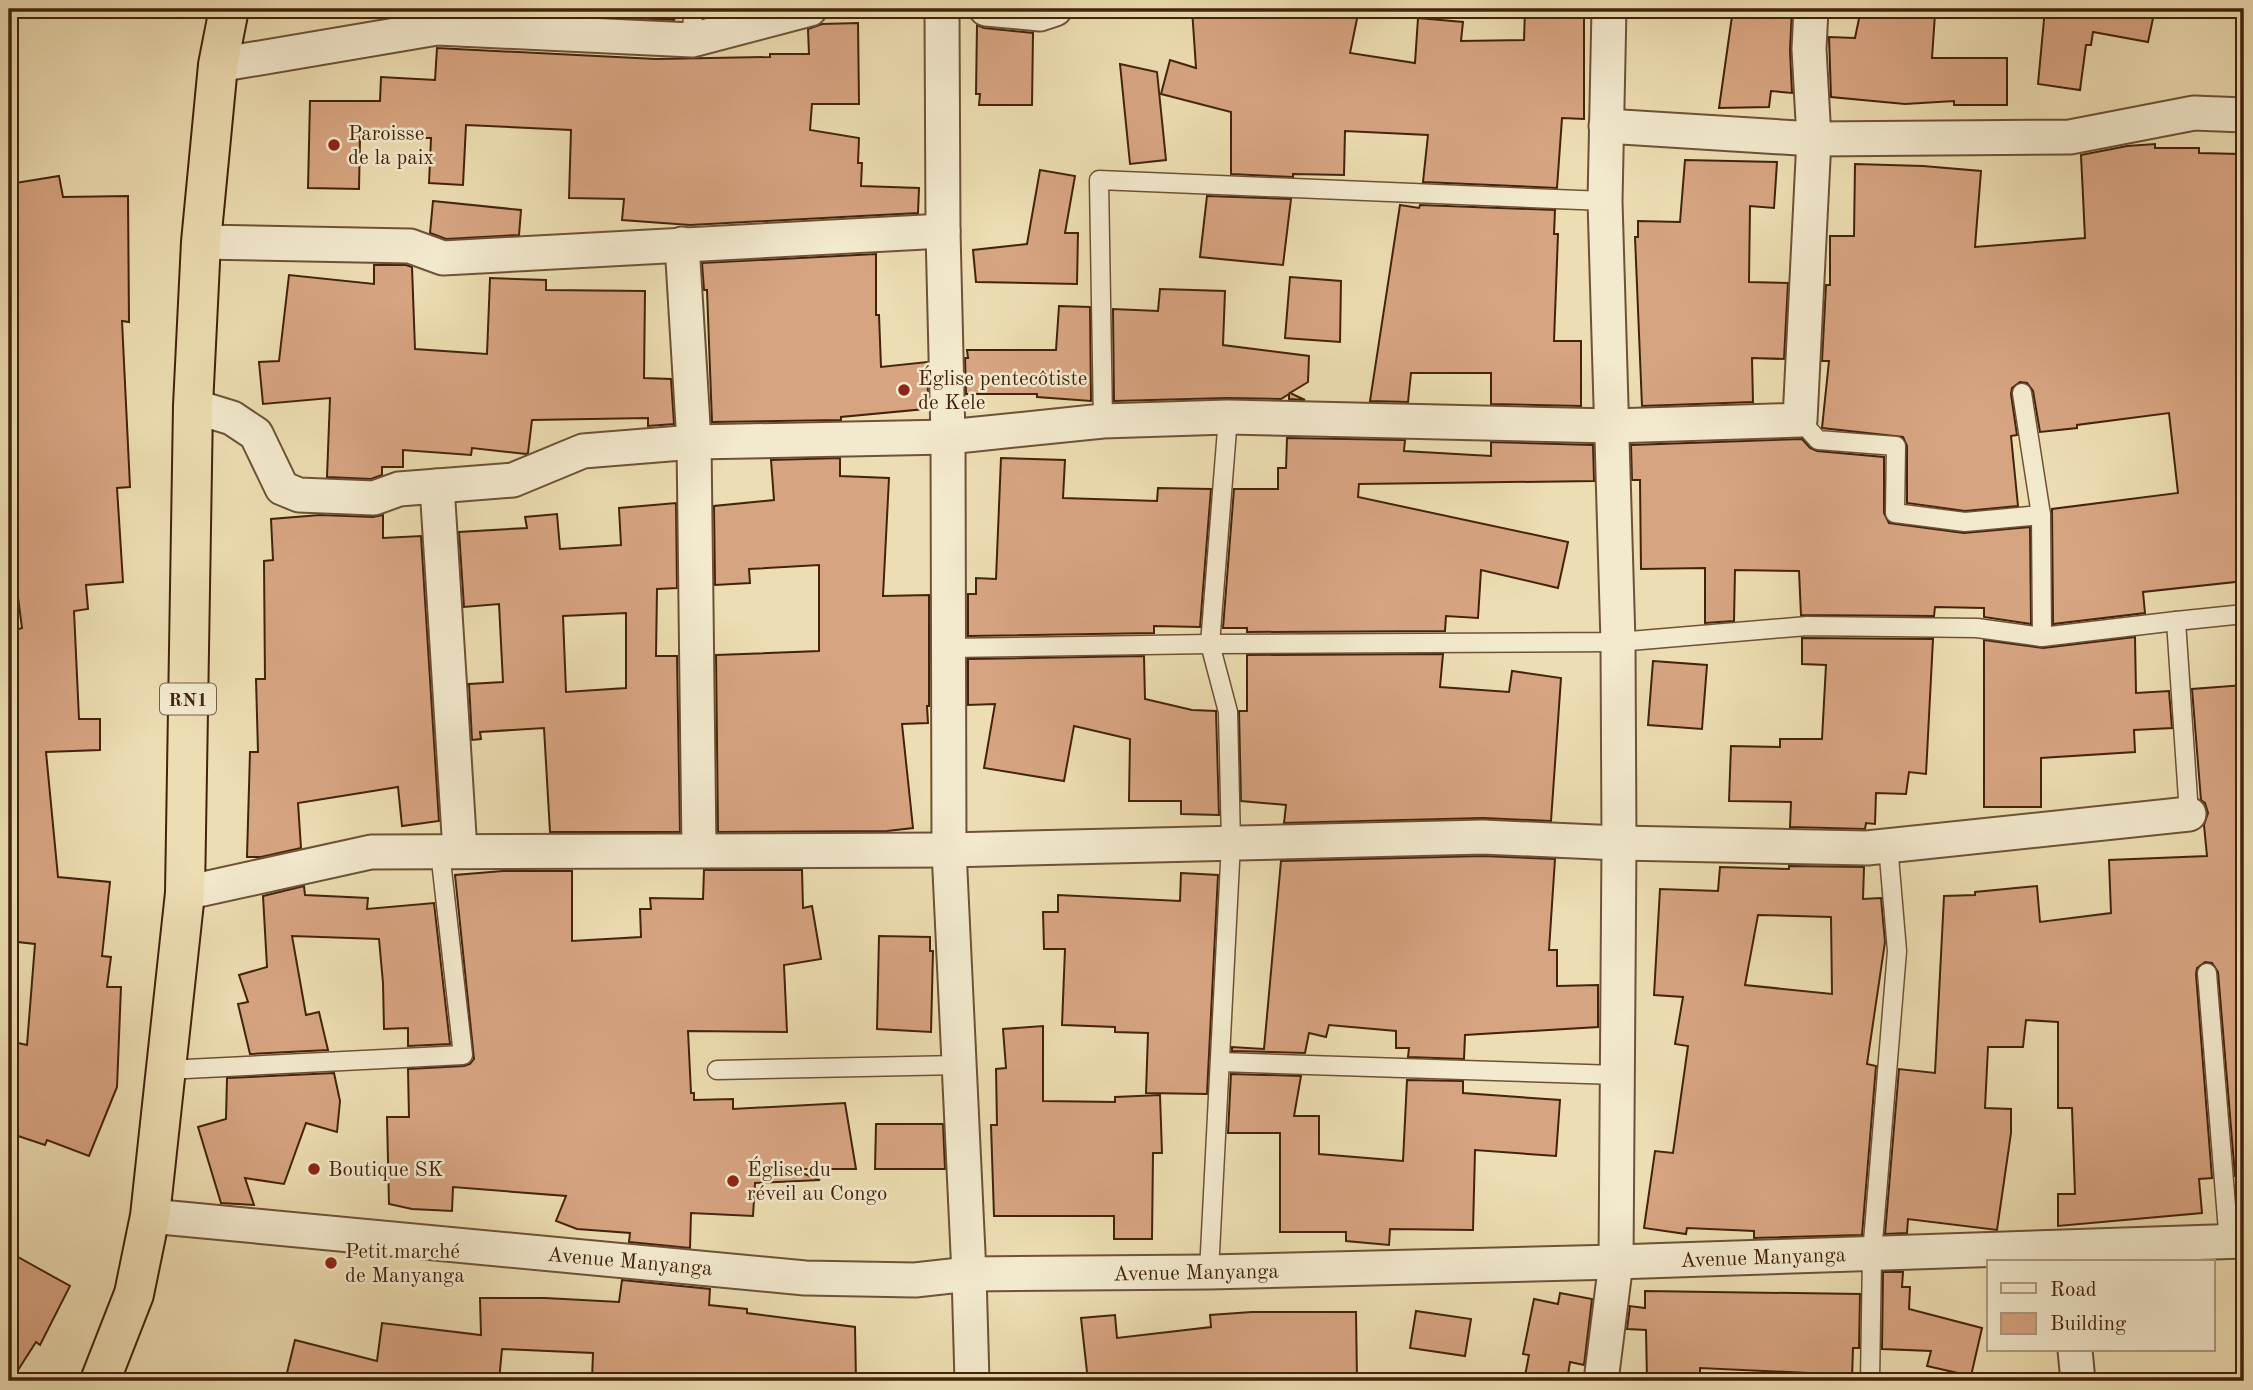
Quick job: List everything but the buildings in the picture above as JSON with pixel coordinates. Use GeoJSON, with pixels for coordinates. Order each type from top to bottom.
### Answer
{"type":"FeatureCollection","features":[{"type":"Feature","properties":{"kind":"highway","name":"RN1"},"geometry":{"type":"LineString","coordinates":[[100,1381],[134,1294],[150,1216],[185,893],[193,405],[201,242],[218,65],[229,9]]}},
{"type":"Feature","properties":{"kind":"street"},"geometry":{"type":"LineString","coordinates":[[218,65],[437,28],[693,25],[810,9]]}},
{"type":"Feature","properties":{"kind":"street"},"geometry":{"type":"LineString","coordinates":[[942,9],[943,231],[948,437],[949,850],[972,1381]]}},
{"type":"Feature","properties":{"kind":"street"},"geometry":{"type":"LineString","coordinates":[[986,9],[1045,10]]}},
{"type":"Feature","properties":{"kind":"street"},"geometry":{"type":"LineString","coordinates":[[1601,1381],[1616,1262],[1619,843],[1618,642],[1605,201],[1609,9]]}},
{"type":"Feature","properties":{"kind":"street"},"geometry":{"type":"LineString","coordinates":[[193,405],[232,418],[256,434],[282,488],[299,495],[374,498],[399,489],[513,480],[583,451],[694,442],[948,437],[1102,421],[1228,416],[1612,426],[1800,420],[1814,139],[1809,49],[1811,9]]}},
{"type":"Feature","properties":{"kind":"street"},"geometry":{"type":"LineString","coordinates":[[1606,126],[1814,139],[2070,137],[2194,113],[2244,115]]}},
{"type":"Feature","properties":{"kind":"street"},"geometry":{"type":"LineString","coordinates":[[201,242],[410,246],[443,258],[943,231]]}},
{"type":"Feature","properties":{"kind":"street"},"geometry":{"type":"LineString","coordinates":[[682,244],[694,442],[699,850]]}},
{"type":"Feature","properties":{"kind":"street"},"geometry":{"type":"LineString","coordinates":[[437,486],[450,851]]}},
{"type":"Feature","properties":{"kind":"street"},"geometry":{"type":"LineString","coordinates":[[185,893],[371,852],[949,850],[1483,837],[1619,843],[1867,848],[2189,814]]}},
{"type":"Feature","properties":{"kind":"street","name":"Avenue Manyanga"},"geometry":{"type":"LineString","coordinates":[[150,1216],[805,1278],[915,1280],[969,1274],[1209,1272],[1872,1254],[2068,1255],[2237,1242]]}},
{"type":"Feature","properties":{"kind":"street"},"geometry":{"type":"LineString","coordinates":[[2075,1352],[2078,1381]]}},
{"type":"Feature","properties":{"kind":"lane"},"geometry":{"type":"LineString","coordinates":[[1102,421],[1099,180],[1605,201]]}},
{"type":"Feature","properties":{"kind":"lane"},"geometry":{"type":"LineString","coordinates":[[2022,393],[2041,515],[2042,637]]}},
{"type":"Feature","properties":{"kind":"lane"},"geometry":{"type":"LineString","coordinates":[[1209,1272],[1231,843],[1228,712],[1210,644],[1228,416]]}},
{"type":"Feature","properties":{"kind":"lane"},"geometry":{"type":"LineString","coordinates":[[1800,420],[1818,440],[1896,446],[1895,513],[1965,522],[2041,515]]}},
{"type":"Feature","properties":{"kind":"lane"},"geometry":{"type":"LineString","coordinates":[[948,648],[1618,642],[1807,626],[1977,628],[2042,637],[2244,614]]}},
{"type":"Feature","properties":{"kind":"lane"},"geometry":{"type":"LineString","coordinates":[[2176,621],[2189,814]]}},
{"type":"Feature","properties":{"kind":"lane"},"geometry":{"type":"LineString","coordinates":[[1870,1381],[1872,1254],[1897,951],[1888,845]]}},
{"type":"Feature","properties":{"kind":"lane"},"geometry":{"type":"LineString","coordinates":[[166,1070],[463,1055],[450,851]]}},
{"type":"Feature","properties":{"kind":"lane"},"geometry":{"type":"LineString","coordinates":[[2207,973],[2237,1242]]}},
{"type":"Feature","properties":{"kind":"lane"},"geometry":{"type":"LineString","coordinates":[[1220,1062],[1617,1074]]}},
{"type":"Feature","properties":{"kind":"lane"},"geometry":{"type":"LineString","coordinates":[[716,1070],[960,1065]]}},
{"type":"Feature","properties":{"kind":"place","name":"Paroisse de la paix"},"geometry":{"type":"Point","coordinates":[334,145]}},
{"type":"Feature","properties":{"kind":"place","name":"Église pentecôtiste de Kele"},"geometry":{"type":"Point","coordinates":[904,390]}},
{"type":"Feature","properties":{"kind":"place","name":"Boutique SK"},"geometry":{"type":"Point","coordinates":[314,1169]}},
{"type":"Feature","properties":{"kind":"place","name":"Église du réveil au Congo"},"geometry":{"type":"Point","coordinates":[733,1181]}},
{"type":"Feature","properties":{"kind":"place","name":"Petit marché de Manyanga"},"geometry":{"type":"Point","coordinates":[331,1263]}}]}
